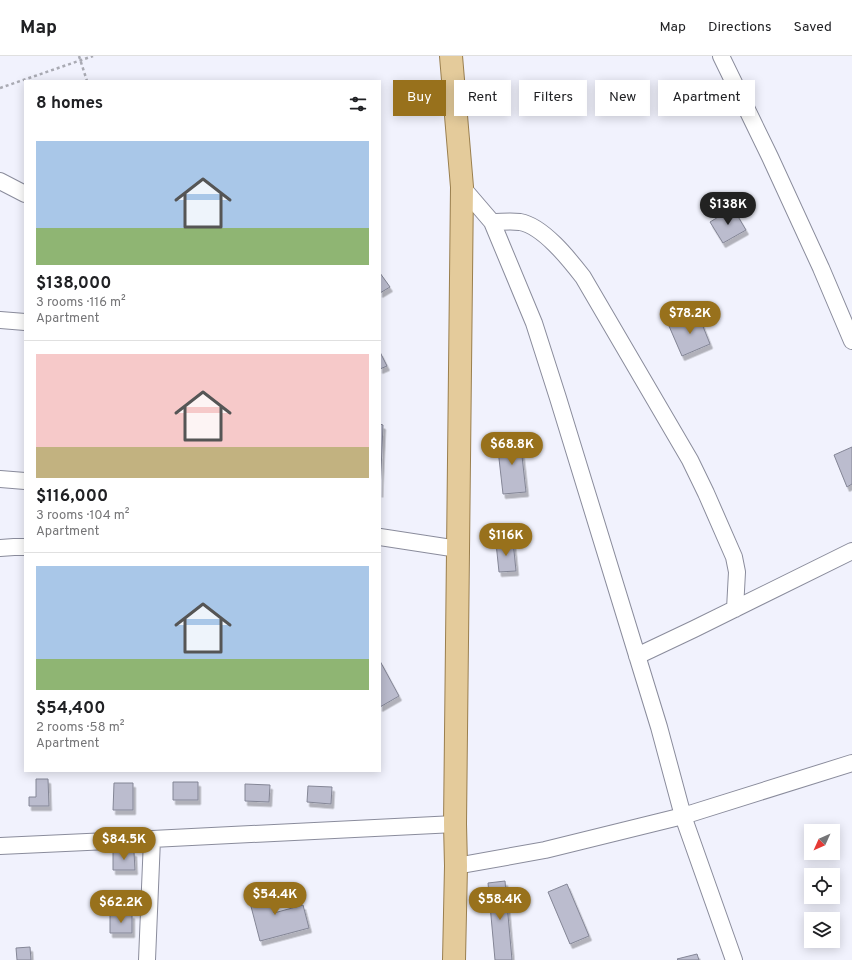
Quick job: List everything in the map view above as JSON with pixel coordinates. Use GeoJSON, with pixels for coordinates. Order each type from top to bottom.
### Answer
{"type":"FeatureCollection","features":[{"type":"Feature","properties":{"kind":"main road"},"geometry":{"type":"LineString","coordinates":[[451,56],[462,187],[454,960]]}},
{"type":"Feature","properties":{"kind":"street"},"geometry":{"type":"LineString","coordinates":[[721,56],[770,157],[821,268],[852,341]]}},
{"type":"Feature","properties":{"kind":"street"},"geometry":{"type":"LineString","coordinates":[[0,181],[24,193]]}},
{"type":"Feature","properties":{"kind":"street"},"geometry":{"type":"LineString","coordinates":[[462,187],[492,222],[534,323],[659,727],[683,816],[734,960]]}},
{"type":"Feature","properties":{"kind":"street"},"geometry":{"type":"LineString","coordinates":[[492,222],[520,222],[534,227],[568,258],[583,277],[690,460],[706,493],[734,557],[737,572],[735,609]]}},
{"type":"Feature","properties":{"kind":"street"},"geometry":{"type":"LineString","coordinates":[[0,320],[24,322]]}},
{"type":"Feature","properties":{"kind":"street"},"geometry":{"type":"LineString","coordinates":[[0,479],[24,481]]}},
{"type":"Feature","properties":{"kind":"street"},"geometry":{"type":"LineString","coordinates":[[381,537],[458,549]]}},
{"type":"Feature","properties":{"kind":"street"},"geometry":{"type":"LineString","coordinates":[[0,548],[24,547]]}},
{"type":"Feature","properties":{"kind":"street"},"geometry":{"type":"LineString","coordinates":[[637,656],[852,551]]}},
{"type":"Feature","properties":{"kind":"street"},"geometry":{"type":"LineString","coordinates":[[456,866],[545,850],[683,816],[852,763]]}},
{"type":"Feature","properties":{"kind":"street"},"geometry":{"type":"LineString","coordinates":[[0,846],[455,824]]}},
{"type":"Feature","properties":{"kind":"street"},"geometry":{"type":"LineString","coordinates":[[147,960],[152,839]]}},
{"type":"Feature","properties":{"kind":"path"},"geometry":{"type":"LineString","coordinates":[[79,56],[87,80]]}},
{"type":"Feature","properties":{"kind":"path"},"geometry":{"type":"LineString","coordinates":[[0,88],[93,56]]}},
{"type":"Feature","properties":{"kind":"building"},"geometry":{"type":"Polygon","coordinates":[[[733,208],[746,230],[723,243],[710,222],[733,208]]]}},
{"type":"Feature","properties":{"kind":"building"},"geometry":{"type":"Polygon","coordinates":[[[381,274],[390,287],[381,292],[381,274]]]}},
{"type":"Feature","properties":{"kind":"building"},"geometry":{"type":"Polygon","coordinates":[[[698,314],[710,344],[682,356],[669,326],[698,314]]]}},
{"type":"Feature","properties":{"kind":"building"},"geometry":{"type":"Polygon","coordinates":[[[381,354],[387,366],[381,369],[381,354]]]}},
{"type":"Feature","properties":{"kind":"building"},"geometry":{"type":"Polygon","coordinates":[[[381,424],[383,425],[381,470],[381,424]]]}},
{"type":"Feature","properties":{"kind":"building"},"geometry":{"type":"Polygon","coordinates":[[[520,438],[526,492],[503,494],[497,441],[520,438]]]}},
{"type":"Feature","properties":{"kind":"building"},"geometry":{"type":"Polygon","coordinates":[[[852,447],[852,484],[847,487],[834,455],[852,447]]]}},
{"type":"Feature","properties":{"kind":"building"},"geometry":{"type":"Polygon","coordinates":[[[513,541],[516,571],[499,572],[496,543],[513,541]]]}},
{"type":"Feature","properties":{"kind":"building"},"geometry":{"type":"Polygon","coordinates":[[[381,663],[399,696],[381,706],[381,663]]]}},
{"type":"Feature","properties":{"kind":"building"},"geometry":{"type":"Polygon","coordinates":[[[36,779],[48,779],[49,806],[29,806],[29,797],[36,797],[36,779]]]}},
{"type":"Feature","properties":{"kind":"building"},"geometry":{"type":"Polygon","coordinates":[[[173,782],[198,782],[198,800],[173,800],[173,782]]]}},
{"type":"Feature","properties":{"kind":"building"},"geometry":{"type":"Polygon","coordinates":[[[114,783],[133,783],[133,810],[113,810],[114,783]]]}},
{"type":"Feature","properties":{"kind":"building"},"geometry":{"type":"Polygon","coordinates":[[[245,784],[270,785],[269,802],[245,801],[245,784]]]}},
{"type":"Feature","properties":{"kind":"building"},"geometry":{"type":"Polygon","coordinates":[[[308,786],[332,787],[331,804],[307,802],[308,786]]]}},
{"type":"Feature","properties":{"kind":"building"},"geometry":{"type":"Polygon","coordinates":[[[113,851],[134,852],[135,870],[113,870],[113,851]]]}},
{"type":"Feature","properties":{"kind":"building"},"geometry":{"type":"Polygon","coordinates":[[[505,881],[512,960],[495,960],[488,883],[505,881]]]}},
{"type":"Feature","properties":{"kind":"building"},"geometry":{"type":"Polygon","coordinates":[[[567,884],[589,936],[570,944],[548,892],[567,884]]]}},
{"type":"Feature","properties":{"kind":"building"},"geometry":{"type":"Polygon","coordinates":[[[267,886],[274,913],[303,905],[309,928],[260,941],[247,891],[267,886]]]}},
{"type":"Feature","properties":{"kind":"building"},"geometry":{"type":"Polygon","coordinates":[[[110,914],[132,914],[132,933],[110,933],[110,914]]]}},
{"type":"Feature","properties":{"kind":"building"},"geometry":{"type":"Polygon","coordinates":[[[30,947],[31,960],[17,960],[16,948],[30,947]]]}},
{"type":"Feature","properties":{"kind":"building"},"geometry":{"type":"Polygon","coordinates":[[[697,954],[699,960],[677,959],[697,954]]]}}]}
